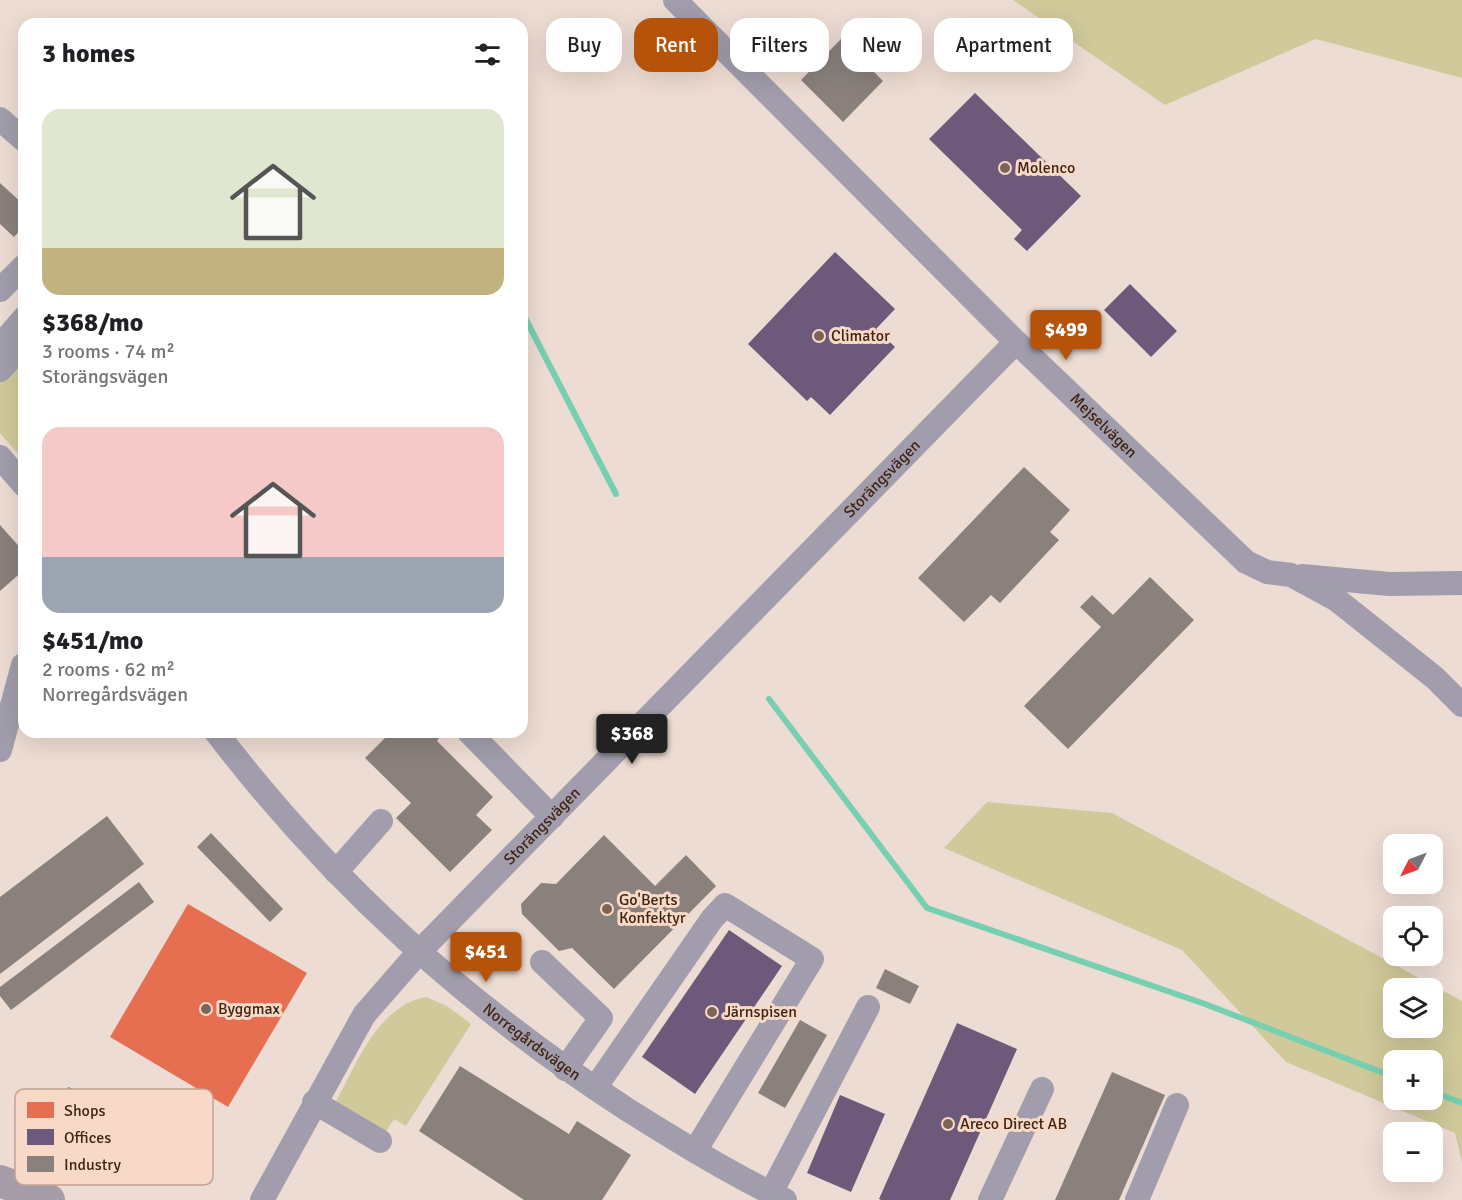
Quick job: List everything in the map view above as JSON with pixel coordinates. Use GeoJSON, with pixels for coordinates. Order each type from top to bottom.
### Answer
{"type":"FeatureCollection","features":[{"type":"Feature","properties":{"kind":"main road"},"geometry":{"type":"LineString","coordinates":[[0,1181],[49,1200]]}},
{"type":"Feature","properties":{"kind":"street","name":"Mejselvägen"},"geometry":{"type":"LineString","coordinates":[[675,0],[1017,342],[1246,562],[1267,572],[1291,575],[1337,600],[1435,678],[1462,705]]}},
{"type":"Feature","properties":{"kind":"street"},"geometry":{"type":"LineString","coordinates":[[0,119],[18,135]]}},
{"type":"Feature","properties":{"kind":"street"},"geometry":{"type":"LineString","coordinates":[[0,290],[18,272]]}},
{"type":"Feature","properties":{"kind":"street"},"geometry":{"type":"LineString","coordinates":[[0,346],[18,325]]}},
{"type":"Feature","properties":{"kind":"street","name":"Storängsvägen"},"geometry":{"type":"LineString","coordinates":[[266,1198],[314,1102],[364,1015],[418,953],[1017,342]]}},
{"type":"Feature","properties":{"kind":"street"},"geometry":{"type":"LineString","coordinates":[[0,370],[18,350]]}},
{"type":"Feature","properties":{"kind":"street"},"geometry":{"type":"LineString","coordinates":[[0,457],[18,478]]}},
{"type":"Feature","properties":{"kind":"street"},"geometry":{"type":"LineString","coordinates":[[1291,575],[1389,584],[1462,583]]}},
{"type":"Feature","properties":{"kind":"street"},"geometry":{"type":"LineString","coordinates":[[0,682],[18,668]]}},
{"type":"Feature","properties":{"kind":"street"},"geometry":{"type":"LineString","coordinates":[[0,750],[18,683]]}},
{"type":"Feature","properties":{"kind":"street","name":"Norregårdsvägen"},"geometry":{"type":"LineString","coordinates":[[221,738],[256,784],[336,872],[418,953],[488,1011],[565,1069],[694,1151],[778,1197]]}},
{"type":"Feature","properties":{"kind":"street"},"geometry":{"type":"LineString","coordinates":[[475,738],[552,816]]}},
{"type":"Feature","properties":{"kind":"street"},"geometry":{"type":"LineString","coordinates":[[336,872],[381,821]]}},
{"type":"Feature","properties":{"kind":"street"},"geometry":{"type":"LineString","coordinates":[[595,1088],[712,919],[725,905],[812,959],[694,1151]]}},
{"type":"Feature","properties":{"kind":"street"},"geometry":{"type":"LineString","coordinates":[[542,962],[601,1018],[565,1069]]}},
{"type":"Feature","properties":{"kind":"street"},"geometry":{"type":"LineString","coordinates":[[778,1197],[868,1007]]}},
{"type":"Feature","properties":{"kind":"street"},"geometry":{"type":"LineString","coordinates":[[990,1200],[1042,1089]]}},
{"type":"Feature","properties":{"kind":"street"},"geometry":{"type":"LineString","coordinates":[[314,1102],[380,1141]]}},
{"type":"Feature","properties":{"kind":"street"},"geometry":{"type":"LineString","coordinates":[[1137,1200],[1177,1106]]}},
{"type":"Feature","properties":{"kind":"shaded area"},"geometry":{"type":"Polygon","coordinates":[[[1013,0],[1462,0],[1462,78],[1316,39],[1165,105],[1073,41],[1073,18],[1039,18],[1013,0]]]}},
{"type":"Feature","properties":{"kind":"shaded area"},"geometry":{"type":"Polygon","coordinates":[[[16,366],[18,368],[18,454],[0,433],[0,382],[16,366]]]}},
{"type":"Feature","properties":{"kind":"shaded area"},"geometry":{"type":"Polygon","coordinates":[[[987,802],[1112,813],[1383,959],[1383,966],[1397,966],[1419,978],[1383,978],[1383,1038],[1443,1038],[1443,991],[1462,1001],[1462,1162],[1455,1133],[1443,1128],[1443,1122],[1429,1122],[1400,1110],[1443,1110],[1443,1050],[1383,1050],[1383,1103],[1286,1062],[1182,950],[944,848],[987,802]]]}},
{"type":"Feature","properties":{"kind":"shaded area"},"geometry":{"type":"Polygon","coordinates":[[[426,997],[447,1006],[471,1024],[406,1126],[394,1119],[383,1136],[334,1105],[360,1056],[381,1025],[394,1012],[426,997]]]}},
{"type":"Feature","properties":{"kind":"building: Shops","name":"Byggmax"},"geometry":{"type":"Polygon","coordinates":[[[188,904],[307,973],[228,1107],[213,1098],[213,1089],[198,1089],[110,1037],[188,904]]]}},
{"type":"Feature","properties":{"kind":"building: Offices","name":"Molenco"},"geometry":{"type":"Polygon","coordinates":[[[975,93],[1081,196],[1027,251],[1014,239],[1022,230],[929,139],[975,93]]]}},
{"type":"Feature","properties":{"kind":"building: Offices","name":"Climator"},"geometry":{"type":"Polygon","coordinates":[[[835,252],[895,309],[876,329],[895,347],[830,415],[811,397],[807,401],[748,344],[835,252]]]}},
{"type":"Feature","properties":{"kind":"building: Offices"},"geometry":{"type":"Polygon","coordinates":[[[1130,284],[1177,331],[1151,357],[1104,310],[1130,284]]]}},
{"type":"Feature","properties":{"kind":"building: Offices","name":"Järnspisen"},"geometry":{"type":"Polygon","coordinates":[[[729,930],[782,966],[695,1094],[642,1057],[729,930]]]}},
{"type":"Feature","properties":{"kind":"building: Offices","name":"Areco Direct AB"},"geometry":{"type":"Polygon","coordinates":[[[957,1023],[1017,1049],[950,1200],[881,1200],[879,1199],[957,1023]]]}},
{"type":"Feature","properties":{"kind":"building: Offices"},"geometry":{"type":"Polygon","coordinates":[[[840,1095],[885,1114],[851,1192],[807,1173],[840,1095]]]}},
{"type":"Feature","properties":{"kind":"building: Industry"},"geometry":{"type":"Polygon","coordinates":[[[841,39],[841,72],[874,72],[883,81],[843,122],[801,80],[809,72],[829,72],[829,51],[841,39]]]}},
{"type":"Feature","properties":{"kind":"building: Industry"},"geometry":{"type":"Polygon","coordinates":[[[0,183],[18,200],[18,233],[14,237],[0,224],[0,183]]]}},
{"type":"Feature","properties":{"kind":"building: Industry"},"geometry":{"type":"Polygon","coordinates":[[[1024,467],[1070,510],[1050,532],[1059,540],[1000,603],[991,595],[964,622],[918,578],[1024,467]]]}},
{"type":"Feature","properties":{"kind":"building: Industry"},"geometry":{"type":"Polygon","coordinates":[[[0,525],[18,545],[18,575],[0,591],[0,525]]]}},
{"type":"Feature","properties":{"kind":"building: Industry"},"geometry":{"type":"Polygon","coordinates":[[[1150,577],[1194,620],[1068,749],[1024,706],[1101,627],[1080,607],[1092,595],[1113,615],[1150,577]]]}},
{"type":"Feature","properties":{"kind":"building: Industry"},"geometry":{"type":"Polygon","coordinates":[[[385,738],[439,738],[437,741],[493,797],[476,815],[492,830],[450,872],[396,818],[411,803],[365,758],[385,738]]]}},
{"type":"Feature","properties":{"kind":"building: Industry"},"geometry":{"type":"Polygon","coordinates":[[[107,816],[144,864],[0,974],[0,897],[107,816]]]}},
{"type":"Feature","properties":{"kind":"building: Industry"},"geometry":{"type":"Polygon","coordinates":[[[211,833],[283,909],[270,922],[197,847],[211,833]]]}},
{"type":"Feature","properties":{"kind":"building: Industry","name":"Go'Berts Konfektyr"},"geometry":{"type":"Polygon","coordinates":[[[604,835],[655,886],[686,855],[716,886],[614,989],[572,948],[559,951],[522,914],[521,904],[541,883],[556,884],[604,835]]]}},
{"type":"Feature","properties":{"kind":"building: Industry"},"geometry":{"type":"Polygon","coordinates":[[[139,882],[154,902],[11,1010],[0,996],[0,987],[139,882]]]}},
{"type":"Feature","properties":{"kind":"building: Industry"},"geometry":{"type":"Polygon","coordinates":[[[885,969],[919,986],[910,1004],[876,988],[885,969]]]}},
{"type":"Feature","properties":{"kind":"building: Industry"},"geometry":{"type":"Polygon","coordinates":[[[800,1020],[827,1035],[785,1108],[758,1093],[800,1020]]]}},
{"type":"Feature","properties":{"kind":"building: Industry"},"geometry":{"type":"Polygon","coordinates":[[[460,1066],[569,1134],[577,1121],[631,1155],[602,1200],[524,1200],[419,1131],[460,1066]]]}},
{"type":"Feature","properties":{"kind":"building: Industry"},"geometry":{"type":"Polygon","coordinates":[[[1112,1072],[1165,1095],[1119,1200],[1055,1200],[1112,1072]]]}},
{"type":"Feature","properties":{"kind":"waterway"},"geometry":{"type":"LineString","coordinates":[[528,324],[616,494]]}},
{"type":"Feature","properties":{"kind":"waterway"},"geometry":{"type":"LineString","coordinates":[[769,699],[927,908],[1205,1004],[1383,1073]]}},
{"type":"Feature","properties":{"kind":"waterway"},"geometry":{"type":"LineString","coordinates":[[1443,1096],[1462,1103]]}},
{"type":"Feature","properties":{"kind":"place","name":"Molenco"},"geometry":{"type":"Point","coordinates":[1005,168]}},
{"type":"Feature","properties":{"kind":"place","name":"Climator"},"geometry":{"type":"Point","coordinates":[819,336]}},
{"type":"Feature","properties":{"kind":"place","name":"Go'Berts Konfektyr"},"geometry":{"type":"Point","coordinates":[607,909]}},
{"type":"Feature","properties":{"kind":"place","name":"Byggmax"},"geometry":{"type":"Point","coordinates":[206,1009]}},
{"type":"Feature","properties":{"kind":"place","name":"Järnspisen"},"geometry":{"type":"Point","coordinates":[712,1012]}},
{"type":"Feature","properties":{"kind":"place","name":"Areco Direct AB"},"geometry":{"type":"Point","coordinates":[948,1124]}}]}
